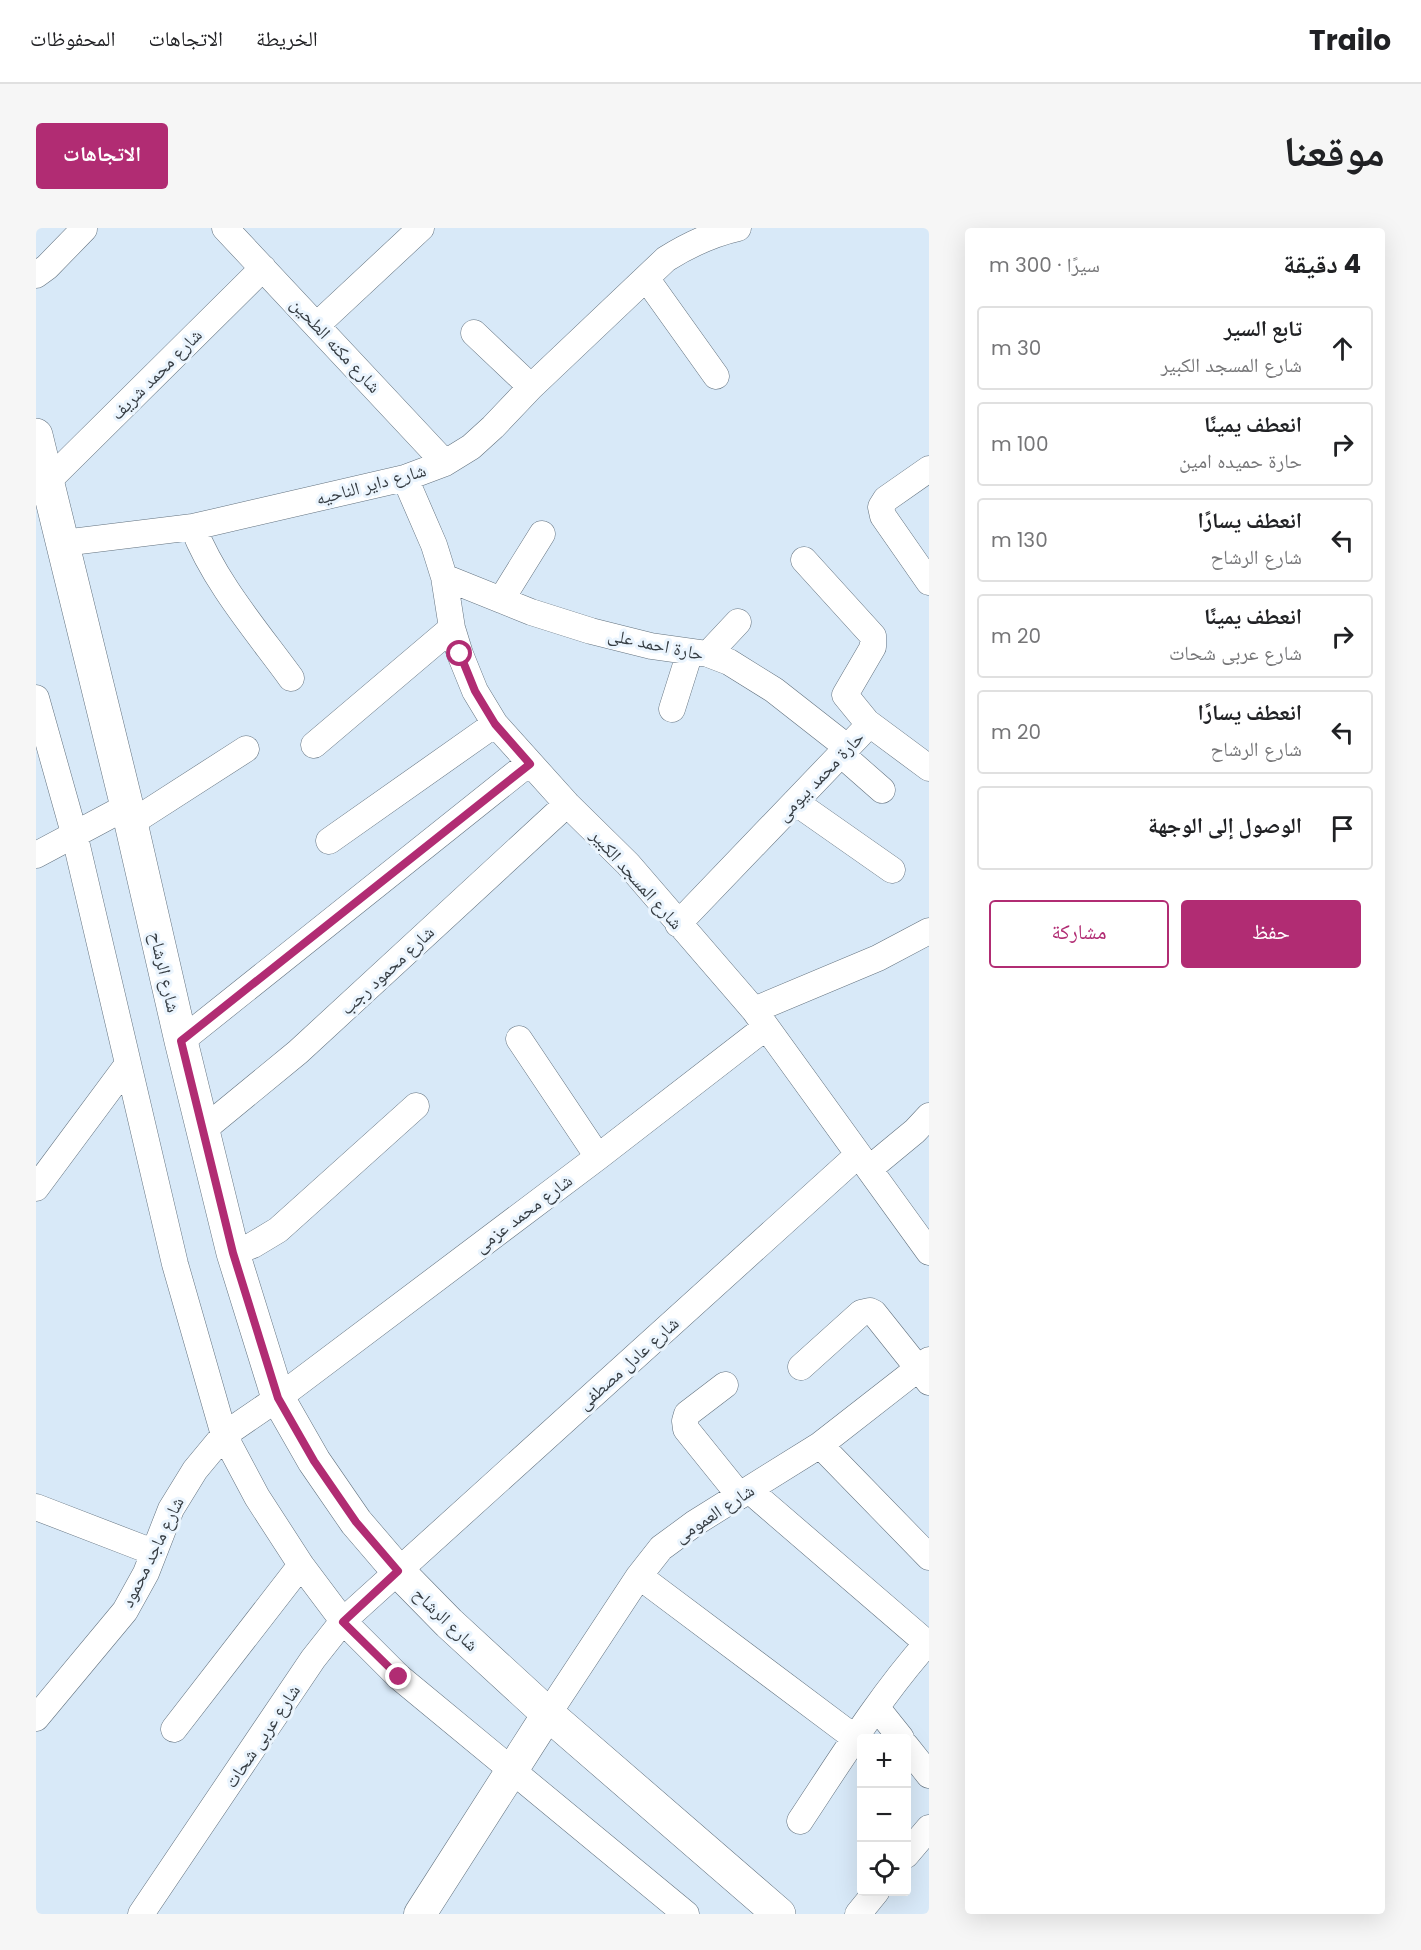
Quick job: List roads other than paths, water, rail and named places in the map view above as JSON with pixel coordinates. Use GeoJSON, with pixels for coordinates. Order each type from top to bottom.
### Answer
{"type":"FeatureCollection","features":[{"type":"Feature","properties":{"kind":"main road","name":"شارع الرشاح"},"geometry":{"type":"LineString","coordinates":[[36,435],[43,475],[63,543],[233,1253],[278,1398],[326,1479],[356,1522],[398,1571],[449,1623],[548,1714],[779,1914]]}},
{"type":"Feature","properties":{"kind":"street"},"geometry":{"type":"LineString","coordinates":[[317,325],[421,228]]}},
{"type":"Feature","properties":{"kind":"street","name":"شارع داير الناحيه"},"geometry":{"type":"LineString","coordinates":[[63,543],[193,527],[405,478],[446,463],[471,447],[666,259],[690,244],[715,233],[738,228]]}},
{"type":"Feature","properties":{"kind":"street"},"geometry":{"type":"LineString","coordinates":[[36,275],[47,267],[84,229]]}},
{"type":"Feature","properties":{"kind":"street","name":"شارع مكنه الطحين"},"geometry":{"type":"LineString","coordinates":[[233,231],[263,268],[446,463]]}},
{"type":"Feature","properties":{"kind":"street","name":"شارع محمد شريف"},"geometry":{"type":"LineString","coordinates":[[43,475],[263,268]]}},
{"type":"Feature","properties":{"kind":"street"},"geometry":{"type":"LineString","coordinates":[[646,278],[716,376]]}},
{"type":"Feature","properties":{"kind":"street"},"geometry":{"type":"LineString","coordinates":[[474,333],[531,387]]}},
{"type":"Feature","properties":{"kind":"street"},"geometry":{"type":"LineString","coordinates":[[929,469],[886,499],[880,507],[883,516],[929,582]]}},
{"type":"Feature","properties":{"kind":"street","name":"شارع المسجد الكبير"},"geometry":{"type":"LineString","coordinates":[[405,478],[434,545],[444,577],[452,628],[460,654],[475,691],[495,724],[567,804],[628,864],[760,1018],[928,1250]]}},
{"type":"Feature","properties":{"kind":"street"},"geometry":{"type":"LineString","coordinates":[[193,527],[204,555],[291,678]]}},
{"type":"Feature","properties":{"kind":"street"},"geometry":{"type":"LineString","coordinates":[[501,600],[542,534]]}},
{"type":"Feature","properties":{"kind":"street","name":"حارة محمد بيومى"},"geometry":{"type":"LineString","coordinates":[[678,924],[864,731],[867,722],[848,700],[845,693],[873,647],[873,636],[804,560]]}},
{"type":"Feature","properties":{"kind":"street","name":"حارة احمد على"},"geometry":{"type":"LineString","coordinates":[[444,577],[531,612],[591,631],[651,646],[699,653],[738,667],[765,684],[845,751],[882,790]]}},
{"type":"Feature","properties":{"kind":"street"},"geometry":{"type":"LineString","coordinates":[[672,709],[699,653],[738,622]]}},
{"type":"Feature","properties":{"kind":"street"},"geometry":{"type":"LineString","coordinates":[[314,745],[452,628]]}},
{"type":"Feature","properties":{"kind":"street"},"geometry":{"type":"LineString","coordinates":[[36,698],[74,833],[175,1264],[224,1435],[257,1497],[301,1565],[343,1622],[399,1677],[686,1914]]}},
{"type":"Feature","properties":{"kind":"street"},"geometry":{"type":"LineString","coordinates":[[867,722],[929,768]]}},
{"type":"Feature","properties":{"kind":"street"},"geometry":{"type":"LineString","coordinates":[[329,841],[495,724]]}},
{"type":"Feature","properties":{"kind":"street"},"geometry":{"type":"LineString","coordinates":[[36,855],[74,833],[129,815],[246,749]]}},
{"type":"Feature","properties":{"kind":"street"},"geometry":{"type":"LineString","coordinates":[[181,1041],[530,764]]}},
{"type":"Feature","properties":{"kind":"street"},"geometry":{"type":"LineString","coordinates":[[795,802],[892,870]]}},
{"type":"Feature","properties":{"kind":"street","name":"شارع محمود رجب"},"geometry":{"type":"LineString","coordinates":[[203,1131],[298,1052],[567,804]]}},
{"type":"Feature","properties":{"kind":"street","name":"شارع محمد عزمى"},"geometry":{"type":"LineString","coordinates":[[278,1398],[598,1157],[760,1018],[929,930]]}},
{"type":"Feature","properties":{"kind":"street"},"geometry":{"type":"LineString","coordinates":[[519,1039],[598,1157]]}},
{"type":"Feature","properties":{"kind":"street"},"geometry":{"type":"LineString","coordinates":[[36,1188],[128,1064]]}},
{"type":"Feature","properties":{"kind":"street"},"geometry":{"type":"LineString","coordinates":[[233,1253],[278,1230],[416,1106]]}},
{"type":"Feature","properties":{"kind":"street","name":"شارع عادل مصطفى"},"geometry":{"type":"LineString","coordinates":[[398,1571],[863,1162],[915,1131],[929,1116]]}},
{"type":"Feature","properties":{"kind":"street"},"geometry":{"type":"LineString","coordinates":[[801,1367],[861,1313],[870,1311],[925,1370]]}},
{"type":"Feature","properties":{"kind":"street","name":"شارع العمومى"},"geometry":{"type":"LineString","coordinates":[[548,1714],[639,1576],[662,1548],[695,1523],[820,1445],[925,1370]]}},
{"type":"Feature","properties":{"kind":"street"},"geometry":{"type":"LineString","coordinates":[[725,1385],[687,1414],[686,1429],[744,1493],[928,1643],[855,1738],[800,1821]]}},
{"type":"Feature","properties":{"kind":"street","name":"شارع ماجد محمود"},"geometry":{"type":"LineString","coordinates":[[36,1718],[125,1611],[137,1593],[171,1509],[195,1470],[224,1435],[278,1398]]}},
{"type":"Feature","properties":{"kind":"street"},"geometry":{"type":"LineString","coordinates":[[820,1445],[929,1557]]}},
{"type":"Feature","properties":{"kind":"street"},"geometry":{"type":"LineString","coordinates":[[36,1507],[153,1552]]}},
{"type":"Feature","properties":{"kind":"street"},"geometry":{"type":"LineString","coordinates":[[174,1729],[301,1565]]}},
{"type":"Feature","properties":{"kind":"street","name":"شارع عربى شحات"},"geometry":{"type":"LineString","coordinates":[[141,1914],[313,1659],[343,1622],[398,1571]]}},
{"type":"Feature","properties":{"kind":"street"},"geometry":{"type":"LineString","coordinates":[[639,1576],[855,1738]]}},
{"type":"Feature","properties":{"kind":"street"},"geometry":{"type":"LineString","coordinates":[[877,1708],[898,1734]]}},
{"type":"Feature","properties":{"kind":"street"},"geometry":{"type":"LineString","coordinates":[[420,1914],[548,1714]]}},
{"type":"Feature","properties":{"kind":"street"},"geometry":{"type":"LineString","coordinates":[[911,1752],[929,1775]]}},
{"type":"Feature","properties":{"kind":"street"},"geometry":{"type":"LineString","coordinates":[[911,1849],[929,1828]]}},
{"type":"Feature","properties":{"kind":"street"},"geometry":{"type":"LineString","coordinates":[[858,1914],[873,1896]]}}]}
